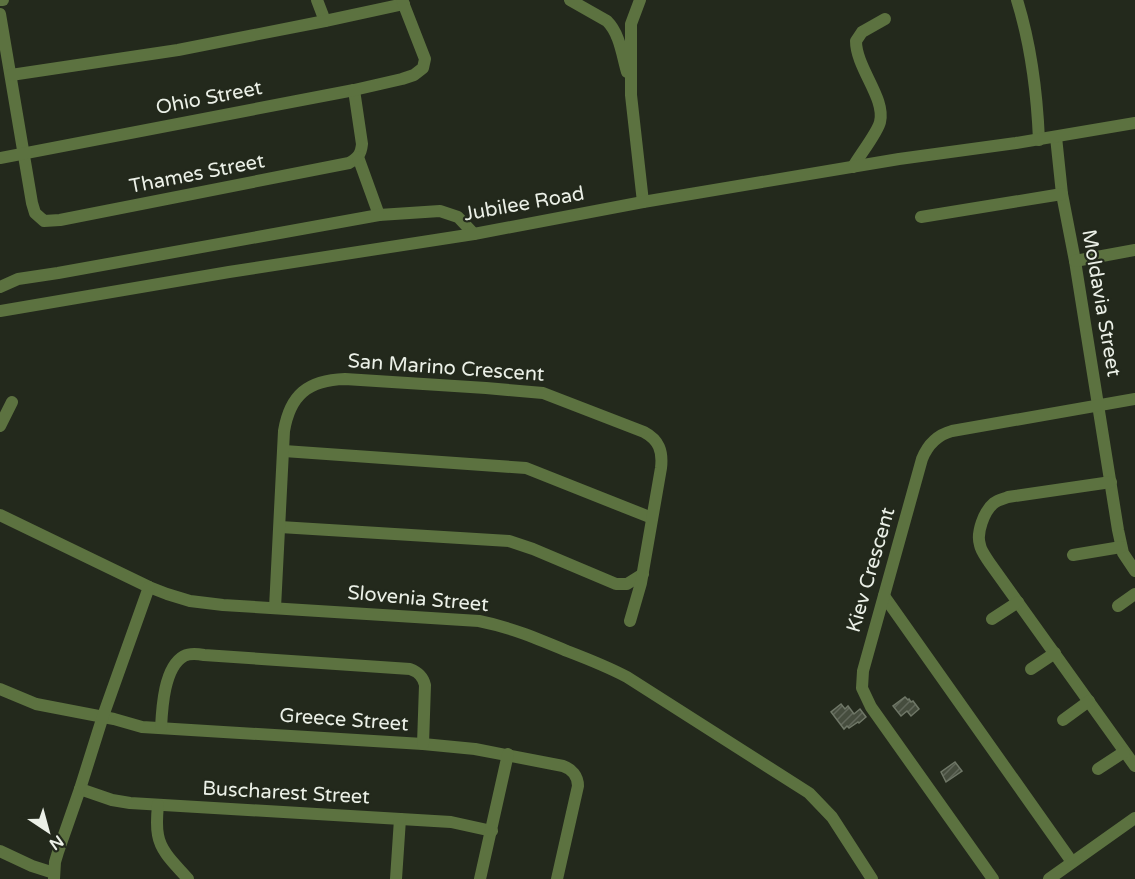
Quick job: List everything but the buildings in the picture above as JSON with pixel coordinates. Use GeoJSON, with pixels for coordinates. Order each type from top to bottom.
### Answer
{"type":"FeatureCollection","features":[{"type":"Feature","properties":{"kind":"street"},"geometry":{"type":"LineString","coordinates":[[317,0],[324,21]]}},
{"type":"Feature","properties":{"kind":"street"},"geometry":{"type":"LineString","coordinates":[[570,0],[607,21],[614,29],[631,85]]}},
{"type":"Feature","properties":{"kind":"street"},"geometry":{"type":"LineString","coordinates":[[640,0],[631,24],[631,103],[643,202]]}},
{"type":"Feature","properties":{"kind":"street"},"geometry":{"type":"LineString","coordinates":[[1017,0],[1035,82],[1039,140]]}},
{"type":"Feature","properties":{"kind":"street"},"geometry":{"type":"LineString","coordinates":[[10,75],[178,50],[324,21],[403,2]]}},
{"type":"Feature","properties":{"kind":"street","name":"Ohio Street"},"geometry":{"type":"LineString","coordinates":[[0,158],[354,90],[414,75],[423,68],[424,55],[403,2]]}},
{"type":"Feature","properties":{"kind":"street"},"geometry":{"type":"LineString","coordinates":[[0,14],[24,153]]}},
{"type":"Feature","properties":{"kind":"street"},"geometry":{"type":"LineString","coordinates":[[853,166],[877,130],[881,113],[879,103],[861,63],[856,41],[862,32],[885,19]]}},
{"type":"Feature","properties":{"kind":"street"},"geometry":{"type":"LineString","coordinates":[[354,90],[362,144],[358,157],[379,215]]}},
{"type":"Feature","properties":{"kind":"street","name":"Jubilee Road"},"geometry":{"type":"LineString","coordinates":[[0,311],[241,270],[474,234],[853,166],[1039,140],[1135,123]]}},
{"type":"Feature","properties":{"kind":"street","name":"Moldavia Street"},"geometry":{"type":"LineString","coordinates":[[1056,137],[1062,194],[1076,261],[1121,547],[1135,571]]}},
{"type":"Feature","properties":{"kind":"street","name":"Thames Street"},"geometry":{"type":"LineString","coordinates":[[24,153],[35,213],[44,220],[51,221],[340,166],[358,157]]}},
{"type":"Feature","properties":{"kind":"street"},"geometry":{"type":"LineString","coordinates":[[921,217],[1062,194]]}},
{"type":"Feature","properties":{"kind":"street"},"geometry":{"type":"LineString","coordinates":[[0,287],[18,279],[379,215],[440,211],[458,217],[474,234]]}},
{"type":"Feature","properties":{"kind":"street"},"geometry":{"type":"LineString","coordinates":[[1076,261],[1135,250]]}},
{"type":"Feature","properties":{"kind":"street","name":"San Marino Crescent"},"geometry":{"type":"LineString","coordinates":[[275,608],[286,422],[290,407],[302,392],[309,388],[330,380],[345,379],[543,393],[644,432],[653,438],[661,450],[661,459],[643,574],[630,621]]}},
{"type":"Feature","properties":{"kind":"street","name":"Kiev Crescent"},"geometry":{"type":"LineString","coordinates":[[993,879],[871,707],[863,693],[861,682],[922,459],[934,439],[946,432],[1135,399]]}},
{"type":"Feature","properties":{"kind":"street"},"geometry":{"type":"LineString","coordinates":[[0,426],[12,402]]}},
{"type":"Feature","properties":{"kind":"street"},"geometry":{"type":"LineString","coordinates":[[284,451],[526,468],[652,518]]}},
{"type":"Feature","properties":{"kind":"street"},"geometry":{"type":"LineString","coordinates":[[1111,482],[999,500],[990,507],[986,514],[979,536],[979,544],[989,562],[1135,766]]}},
{"type":"Feature","properties":{"kind":"street","name":"Slovenia Street"},"geometry":{"type":"LineString","coordinates":[[0,515],[149,587],[190,601],[479,621],[516,630],[621,674],[809,793],[832,817],[872,879]]}},
{"type":"Feature","properties":{"kind":"street"},"geometry":{"type":"LineString","coordinates":[[280,527],[509,541],[616,584],[627,584],[643,574]]}},
{"type":"Feature","properties":{"kind":"street"},"geometry":{"type":"LineString","coordinates":[[1073,555],[1121,547]]}},
{"type":"Feature","properties":{"kind":"street"},"geometry":{"type":"LineString","coordinates":[[0,850],[54,876],[58,852],[149,587]]}},
{"type":"Feature","properties":{"kind":"street"},"geometry":{"type":"LineString","coordinates":[[1118,606],[1135,594]]}},
{"type":"Feature","properties":{"kind":"street"},"geometry":{"type":"LineString","coordinates":[[884,596],[1072,862]]}},
{"type":"Feature","properties":{"kind":"street"},"geometry":{"type":"LineString","coordinates":[[992,619],[1018,602]]}},
{"type":"Feature","properties":{"kind":"street"},"geometry":{"type":"LineString","coordinates":[[1031,669],[1054,653]]}},
{"type":"Feature","properties":{"kind":"street"},"geometry":{"type":"LineString","coordinates":[[161,728],[168,678],[174,667],[184,657],[192,654],[410,669],[423,678],[425,685],[423,744]]}},
{"type":"Feature","properties":{"kind":"street","name":"Greece Street"},"geometry":{"type":"LineString","coordinates":[[0,689],[36,704],[103,716],[142,727],[423,744],[508,754],[563,766],[570,769],[577,778],[578,786],[557,879]]}},
{"type":"Feature","properties":{"kind":"street"},"geometry":{"type":"LineString","coordinates":[[1063,720],[1089,701]]}},
{"type":"Feature","properties":{"kind":"street"},"geometry":{"type":"LineString","coordinates":[[1098,769],[1124,752]]}},
{"type":"Feature","properties":{"kind":"street"},"geometry":{"type":"LineString","coordinates":[[480,879],[508,754]]}},
{"type":"Feature","properties":{"kind":"street","name":"Buscharest Street"},"geometry":{"type":"LineString","coordinates":[[80,789],[112,800],[158,805],[451,822],[492,831]]}},
{"type":"Feature","properties":{"kind":"street"},"geometry":{"type":"LineString","coordinates":[[158,805],[157,828],[161,845],[188,879]]}},
{"type":"Feature","properties":{"kind":"street"},"geometry":{"type":"LineString","coordinates":[[1049,879],[1135,818]]}},
{"type":"Feature","properties":{"kind":"street"},"geometry":{"type":"LineString","coordinates":[[396,879],[400,819]]}}]}
